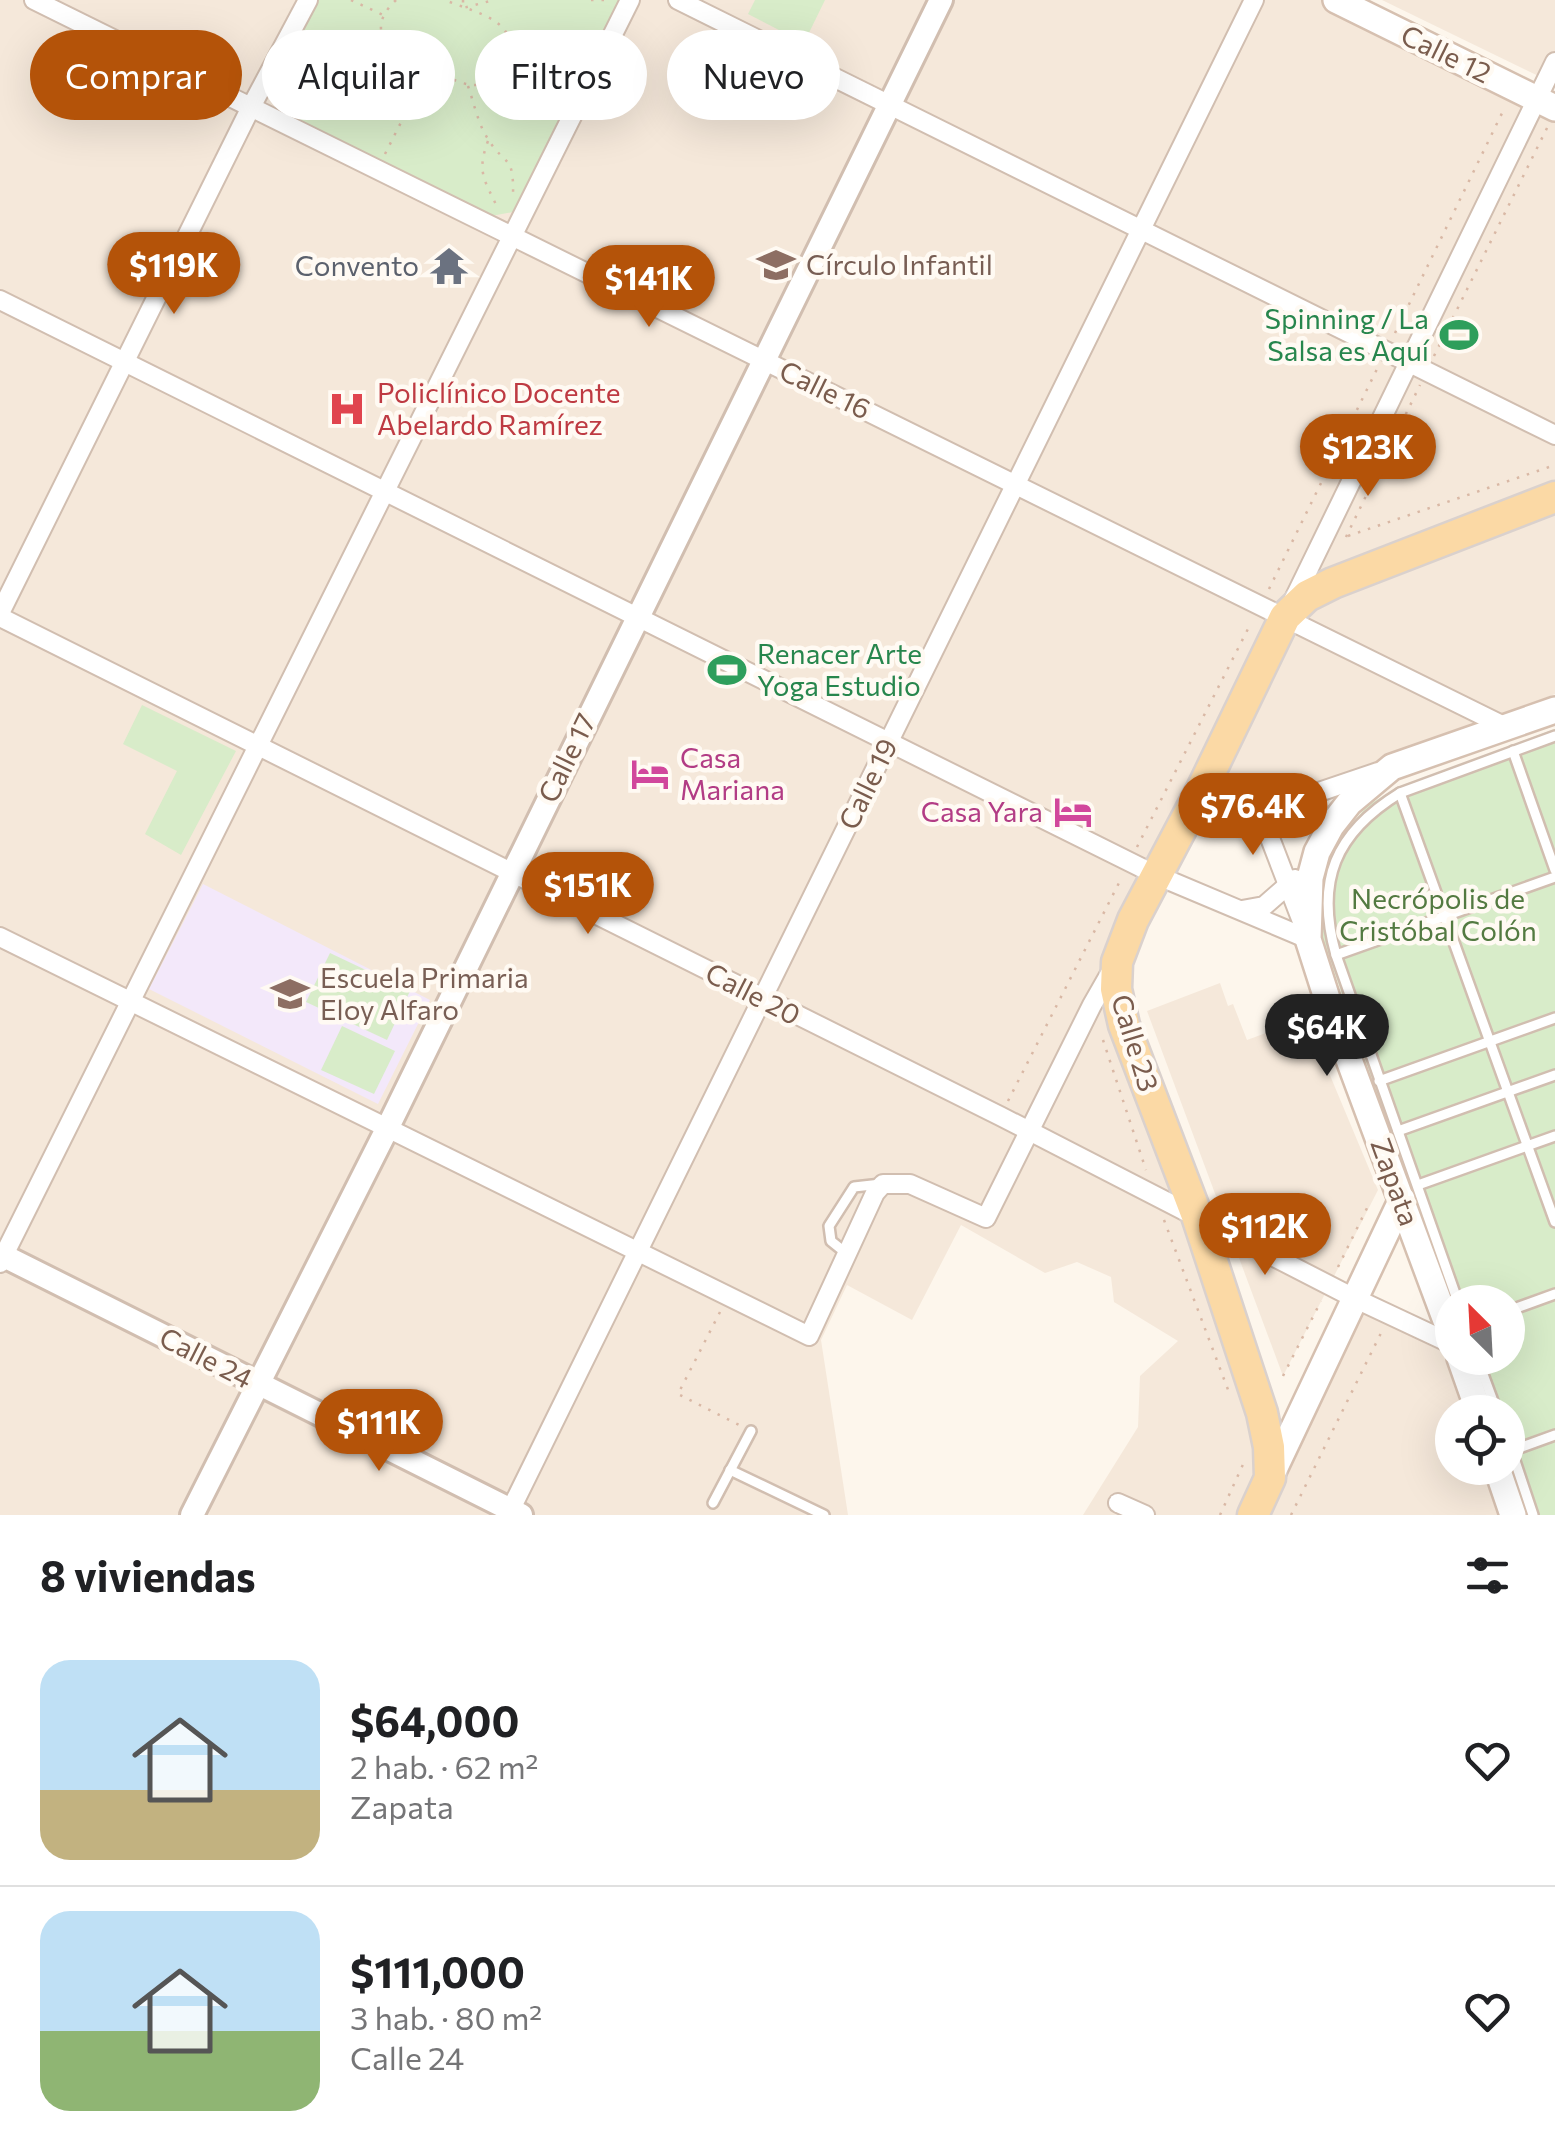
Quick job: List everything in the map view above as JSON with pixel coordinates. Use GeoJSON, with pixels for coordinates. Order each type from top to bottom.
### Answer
{"type":"FeatureCollection","features":[{"type":"Feature","properties":{"kind":"main road","name":"Calle 12"},"geometry":{"type":"LineString","coordinates":[[1336,0],[1540,102]]}},
{"type":"Feature","properties":{"kind":"main road","name":"Calle 23"},"geometry":{"type":"LineString","coordinates":[[1270,1478],[1269,1447],[1258,1396],[1197,1216],[1124,1025],[1116,990],[1117,962],[1133,920],[1143,868],[1201,791],[1272,611],[1333,583],[1555,498]]}},
{"type":"Feature","properties":{"kind":"main road","name":"Zapata"},"geometry":{"type":"LineString","coordinates":[[1436,1285],[1410,1192],[1332,1014],[1308,939],[1306,908],[1324,852],[1349,803],[1392,767],[1510,740],[1555,710]]}},
{"type":"Feature","properties":{"kind":"main road"},"geometry":{"type":"LineString","coordinates":[[1253,1515],[1354,1298],[1410,1192]]}},
{"type":"Feature","properties":{"kind":"main road"},"geometry":{"type":"LineString","coordinates":[[1509,1485],[1513,1515]]}},
{"type":"Feature","properties":{"kind":"street","name":"Calle 16"},"geometry":{"type":"LineString","coordinates":[[34,0],[1272,611],[1510,740]]}},
{"type":"Feature","properties":{"kind":"street"},"geometry":{"type":"LineString","coordinates":[[0,615],[251,107],[308,0]]}},
{"type":"Feature","properties":{"kind":"street"},"geometry":{"type":"LineString","coordinates":[[615,30],[630,0]]}},
{"type":"Feature","properties":{"kind":"street"},"geometry":{"type":"LineString","coordinates":[[678,0],[1555,435]]}},
{"type":"Feature","properties":{"kind":"street","name":"Calle 17"},"geometry":{"type":"LineString","coordinates":[[192,1515],[387,1129],[941,0]]}},
{"type":"Feature","properties":{"kind":"street","name":"Calle 19"},"geometry":{"type":"LineString","coordinates":[[513,1513],[1254,0]]}},
{"type":"Feature","properties":{"kind":"street"},"geometry":{"type":"LineString","coordinates":[[1272,611],[1319,546],[1408,360],[1540,102],[1555,62]]}},
{"type":"Feature","properties":{"kind":"street"},"geometry":{"type":"LineString","coordinates":[[1,1257],[571,120]]}},
{"type":"Feature","properties":{"kind":"street"},"geometry":{"type":"LineString","coordinates":[[0,300],[1143,868],[1308,939]]}},
{"type":"Feature","properties":{"kind":"street","name":"Calle 20"},"geometry":{"type":"LineString","coordinates":[[0,615],[1000,1116],[1354,1298],[1435,1333]]}},
{"type":"Feature","properties":{"kind":"street"},"geometry":{"type":"LineString","coordinates":[[1201,791],[1260,812],[1392,767]]}},
{"type":"Feature","properties":{"kind":"street"},"geometry":{"type":"LineString","coordinates":[[1260,812],[1308,939]]}},
{"type":"Feature","properties":{"kind":"street"},"geometry":{"type":"LineString","coordinates":[[1237,909],[1264,906],[1324,852]]}},
{"type":"Feature","properties":{"kind":"street"},"geometry":{"type":"LineString","coordinates":[[0,938],[809,1336],[875,1193],[883,1184],[910,1184],[986,1218],[1117,962]]}},
{"type":"Feature","properties":{"kind":"street","name":"Calle 24"},"geometry":{"type":"LineString","coordinates":[[1,1257],[513,1513]]}},
{"type":"Feature","properties":{"kind":"street"},"geometry":{"type":"LineString","coordinates":[[1118,1503],[1145,1515]]}},
{"type":"Feature","properties":{"kind":"lane"},"geometry":{"type":"LineString","coordinates":[[1451,1285],[1410,1192],[1398,1132],[1327,925],[1324,852],[1400,792],[1510,740],[1555,736]]}},
{"type":"Feature","properties":{"kind":"lane"},"geometry":{"type":"LineString","coordinates":[[1336,955],[1555,874],[1510,740]]}},
{"type":"Feature","properties":{"kind":"lane"},"geometry":{"type":"LineString","coordinates":[[1400,792],[1555,1222]]}},
{"type":"Feature","properties":{"kind":"lane"},"geometry":{"type":"LineString","coordinates":[[1379,1081],[1555,1018]]}},
{"type":"Feature","properties":{"kind":"lane"},"geometry":{"type":"LineString","coordinates":[[1398,1132],[1555,1075]]}},
{"type":"Feature","properties":{"kind":"lane"},"geometry":{"type":"LineString","coordinates":[[1410,1192],[1555,1136]]}},
{"type":"Feature","properties":{"kind":"lane"},"geometry":{"type":"LineString","coordinates":[[847,1254],[831,1241],[829,1226],[854,1187],[883,1184]]}},
{"type":"Feature","properties":{"kind":"lane"},"geometry":{"type":"LineString","coordinates":[[1525,1305],[1555,1294]]}},
{"type":"Feature","properties":{"kind":"lane"},"geometry":{"type":"LineString","coordinates":[[713,1503],[751,1430]]}},
{"type":"Feature","properties":{"kind":"lane"},"geometry":{"type":"LineString","coordinates":[[1525,1446],[1555,1435]]}},
{"type":"Feature","properties":{"kind":"lane"},"geometry":{"type":"LineString","coordinates":[[730,1470],[824,1515]]}},
{"type":"Feature","properties":{"kind":"lane"},"geometry":{"type":"LineString","coordinates":[[1519,1485],[1533,1515]]}},
{"type":"Feature","properties":{"kind":"path"},"geometry":{"type":"LineString","coordinates":[[351,0],[384,16]]}},
{"type":"Feature","properties":{"kind":"path"},"geometry":{"type":"LineString","coordinates":[[383,30],[384,16],[396,0]]}},
{"type":"Feature","properties":{"kind":"path"},"geometry":{"type":"LineString","coordinates":[[445,0],[496,22],[504,30]]}},
{"type":"Feature","properties":{"kind":"path"},"geometry":{"type":"LineString","coordinates":[[462,0],[463,8]]}},
{"type":"Feature","properties":{"kind":"path"},"geometry":{"type":"LineString","coordinates":[[463,8],[494,0]]}},
{"type":"Feature","properties":{"kind":"path"},"geometry":{"type":"LineString","coordinates":[[591,0],[605,0]]}},
{"type":"Feature","properties":{"kind":"path"},"geometry":{"type":"LineString","coordinates":[[455,80],[475,84]]}},
{"type":"Feature","properties":{"kind":"path"},"geometry":{"type":"LineString","coordinates":[[468,85],[488,141],[514,171],[513,193]]}},
{"type":"Feature","properties":{"kind":"path"},"geometry":{"type":"LineString","coordinates":[[1000,1116],[1143,868],[1272,611],[1287,556],[1386,350],[1540,102]]}},
{"type":"Feature","properties":{"kind":"path"},"geometry":{"type":"LineString","coordinates":[[1346,537],[1428,370],[1540,102]]}},
{"type":"Feature","properties":{"kind":"path"},"geometry":{"type":"LineString","coordinates":[[376,169],[401,120]]}},
{"type":"Feature","properties":{"kind":"path"},"geometry":{"type":"LineString","coordinates":[[488,141],[482,178],[513,236]]}},
{"type":"Feature","properties":{"kind":"path"},"geometry":{"type":"LineString","coordinates":[[1319,546],[1555,465]]}},
{"type":"Feature","properties":{"kind":"path"},"geometry":{"type":"LineString","coordinates":[[1103,1040],[1154,1194],[1231,1398]]}},
{"type":"Feature","properties":{"kind":"path"},"geometry":{"type":"LineString","coordinates":[[728,1298],[678,1394],[751,1430]]}},
{"type":"Feature","properties":{"kind":"path"},"geometry":{"type":"LineString","coordinates":[[1291,1515],[1390,1314]]}},
{"type":"Feature","properties":{"kind":"path"},"geometry":{"type":"LineString","coordinates":[[1220,1515],[1236,1482],[1245,1450]]}},
{"type":"Feature","properties":{"kind":"shaded area"},"geometry":{"type":"Polygon","coordinates":[[[0,0],[1336,0],[1555,108],[1555,694],[1517,709],[1508,728],[1260,812],[1201,791],[1117,962],[1270,1476],[1354,1298],[1435,1336],[1435,1375],[1464,1375],[1472,1395],[1435,1395],[1435,1485],[1503,1485],[1513,1515],[1083,1515],[1138,1427],[1140,1376],[1178,1341],[1114,1302],[1111,1277],[1077,1262],[1045,1273],[961,1225],[912,1320],[847,1285],[821,1340],[848,1515],[0,1515],[0,0]]]}},
{"type":"Feature","properties":{"kind":"shaded area"},"geometry":{"type":"Polygon","coordinates":[[[1382,0],[1555,0],[1555,84],[1382,0]]]}},
{"type":"Feature","properties":{"kind":"shaded area","name":"Escuela Primaria Eloy Alfaro"},"geometry":{"type":"Polygon","coordinates":[[[203,884],[430,1000],[378,1104],[149,989],[203,884]]]}},
{"type":"Feature","properties":{"kind":"shaded area"},"geometry":{"type":"Polygon","coordinates":[[[1220,983],[1247,1040],[1306,1018],[1378,1190],[1283,1376],[1147,1011],[1220,983]]]}},
{"type":"Feature","properties":{"kind":"green space"},"geometry":{"type":"Polygon","coordinates":[[[317,0],[621,0],[606,30],[475,30],[475,120],[562,120],[519,206],[513,212],[491,216],[297,120],[455,120],[455,30],[301,30],[317,0]]]}},
{"type":"Feature","properties":{"kind":"green space"},"geometry":{"type":"Polygon","coordinates":[[[755,0],[825,0],[810,30],[779,30],[748,14],[755,0]]]}},
{"type":"Feature","properties":{"kind":"green space"},"geometry":{"type":"Polygon","coordinates":[[[142,705],[236,751],[181,855],[145,834],[177,771],[123,744],[142,705]]]}},
{"type":"Feature","properties":{"kind":"green space","name":"Necrópolis de Cristóbal Colón"},"geometry":{"type":"Polygon","coordinates":[[[1555,729],[1555,1515],[1525,1515],[1515,1485],[1525,1485],[1525,1395],[1483,1395],[1476,1375],[1525,1375],[1525,1285],[1444,1285],[1323,940],[1319,896],[1337,841],[1368,805],[1397,788],[1555,729]]]}},
{"type":"Feature","properties":{"kind":"green space"},"geometry":{"type":"Polygon","coordinates":[[[330,953],[410,991],[387,1040],[306,1002],[330,953]]]}},
{"type":"Feature","properties":{"kind":"green space"},"geometry":{"type":"Polygon","coordinates":[[[342,1026],[395,1051],[374,1094],[321,1070],[342,1026]]]}},
{"type":"Feature","properties":{"kind":"place","name":"Círculo Infantil"},"geometry":{"type":"Point","coordinates":[776,265]}},
{"type":"Feature","properties":{"kind":"place","name":"Convento"},"geometry":{"type":"Point","coordinates":[449,266]}},
{"type":"Feature","properties":{"kind":"place","name":"Spinning / La Salsa es Aquí"},"geometry":{"type":"Point","coordinates":[1459,335]}},
{"type":"Feature","properties":{"kind":"place","name":"Policlínico Docente Abelardo Ramírez"},"geometry":{"type":"Point","coordinates":[347,409]}},
{"type":"Feature","properties":{"kind":"place","name":"Renacer Arte Yoga Estudio"},"geometry":{"type":"Point","coordinates":[727,670]}},
{"type":"Feature","properties":{"kind":"place","name":"Casa Mariana"},"geometry":{"type":"Point","coordinates":[650,774]}},
{"type":"Feature","properties":{"kind":"place","name":"Casa Yara"},"geometry":{"type":"Point","coordinates":[1073,812]}},
{"type":"Feature","properties":{"kind":"place","name":"Escuela Primaria Eloy Alfaro"},"geometry":{"type":"Point","coordinates":[290,994]}}]}
